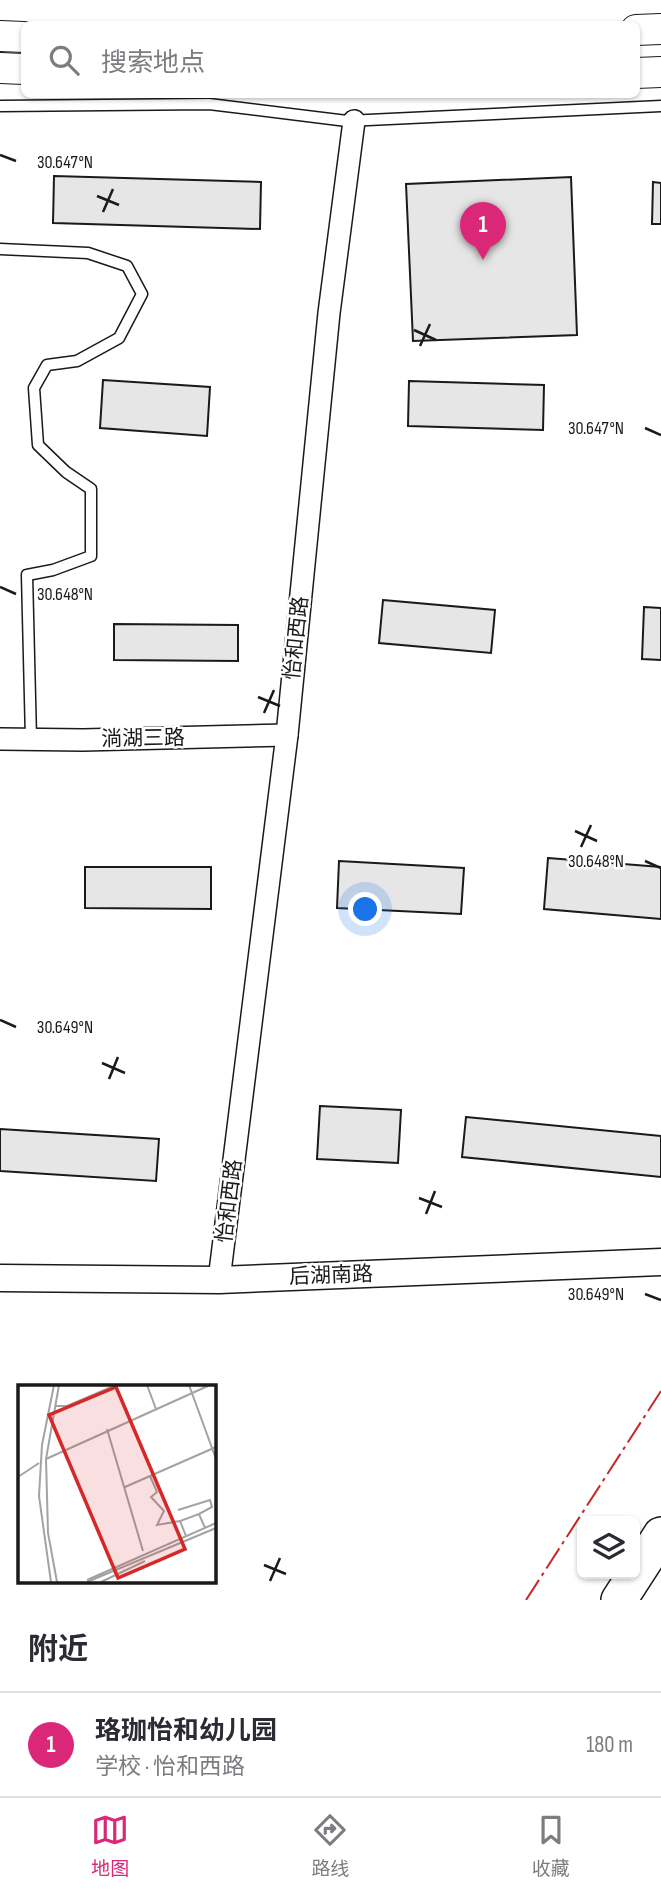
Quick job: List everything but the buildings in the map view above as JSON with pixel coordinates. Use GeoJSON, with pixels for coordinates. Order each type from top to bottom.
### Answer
{"type":"FeatureCollection","features":[{"type":"Feature","properties":{"kind":"main road"},"geometry":{"type":"LineString","coordinates":[[640,30],[661,29]]}},
{"type":"Feature","properties":{"kind":"main road"},"geometry":{"type":"LineString","coordinates":[[0,36],[21,37]]}},
{"type":"Feature","properties":{"kind":"main road"},"geometry":{"type":"LineString","coordinates":[[0,68],[21,69]]}},
{"type":"Feature","properties":{"kind":"main road"},"geometry":{"type":"LineString","coordinates":[[640,73],[661,72]]}},
{"type":"Feature","properties":{"kind":"main road"},"geometry":{"type":"LineString","coordinates":[[619,1600],[661,1535]]}},
{"type":"Feature","properties":{"kind":"street","name":"怡和西路"},"geometry":{"type":"LineString","coordinates":[[219,1280],[287,735],[329,313],[354,121]]}},
{"type":"Feature","properties":{"kind":"street","name":"淌湖三路"},"geometry":{"type":"LineString","coordinates":[[0,739],[287,735]]}},
{"type":"Feature","properties":{"kind":"street","name":"后湖南路"},"geometry":{"type":"LineString","coordinates":[[0,1278],[219,1280],[661,1262]]}},
{"type":"Feature","properties":{"kind":"lane"},"geometry":{"type":"LineString","coordinates":[[0,106],[209,104],[354,121],[661,106]]}},
{"type":"Feature","properties":{"kind":"lane"},"geometry":{"type":"LineString","coordinates":[[0,250],[88,253],[127,266],[142,294],[119,338],[77,361],[47,365],[34,388],[38,445],[66,472],[91,489],[91,556],[53,570],[27,575],[31,739]]}},
{"type":"Feature","properties":{"kind":"power"},"geometry":{"type":"LineString","coordinates":[[526,1600],[661,1391]]}},
{"type":"Feature","properties":{"kind":"place","name":"珞珈怡和幼儿园"},"geometry":{"type":"Point","coordinates":[483,260]}}]}
